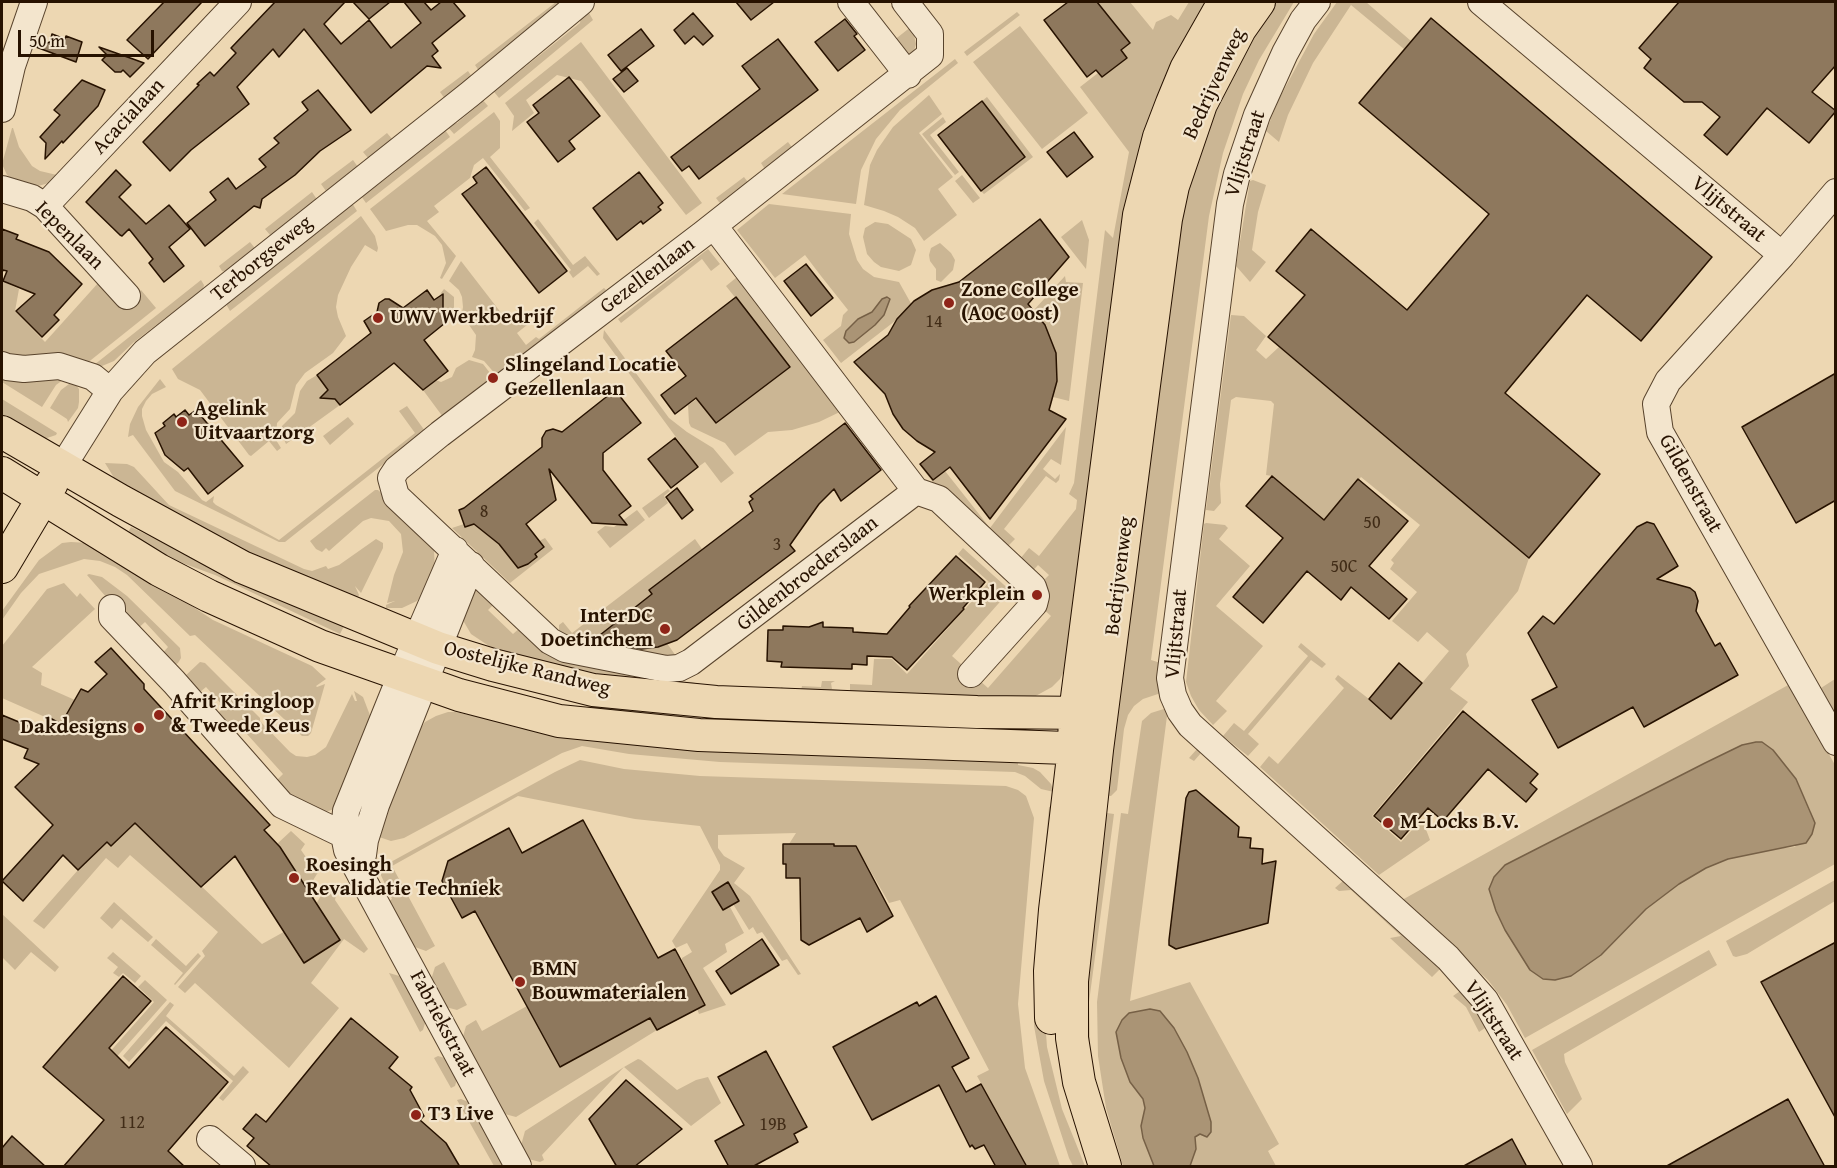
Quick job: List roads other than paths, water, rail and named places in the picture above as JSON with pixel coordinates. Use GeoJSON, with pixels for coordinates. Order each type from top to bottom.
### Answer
{"type":"FeatureCollection","features":[{"type":"Feature","properties":{"kind":"main road","name":"Bedrijvenweg"},"geometry":{"type":"LineString","coordinates":[[1105,1167],[1079,1082],[1072,1038],[1072,981],[1089,713],[1139,215],[1159,137],[1172,103],[1186,69],[1224,2]]}},
{"type":"Feature","properties":{"kind":"main road","name":"Bedrijvenweg"},"geometry":{"type":"LineString","coordinates":[[1089,713],[1144,385],[1166,219],[1173,186],[1201,104],[1240,29],[1259,2]]}},
{"type":"Feature","properties":{"kind":"main road","name":"Oostelijke Randweg"},"geometry":{"type":"LineString","coordinates":[[2,432],[242,567],[427,643],[493,666],[604,691],[716,702],[977,712],[1089,713]]}},
{"type":"Feature","properties":{"kind":"main road","name":"Terborgseweg"},"geometry":{"type":"LineString","coordinates":[[2,567],[63,466]]}},
{"type":"Feature","properties":{"kind":"main road","name":"Oostelijke Randweg"},"geometry":{"type":"LineString","coordinates":[[2,473],[159,570],[209,596],[320,646],[459,695],[559,721],[699,735],[1086,749]]}},
{"type":"Feature","properties":{"kind":"main road","name":"Bedrijvenweg"},"geometry":{"type":"LineString","coordinates":[[1086,749],[1055,910],[1050,971],[1051,1028],[1060,1079],[1085,1154],[1093,1167]]}},
{"type":"Feature","properties":{"kind":"street"},"geometry":{"type":"LineString","coordinates":[[2,109],[7,64],[34,2]]}},
{"type":"Feature","properties":{"kind":"street","name":"Acacialaan"},"geometry":{"type":"LineString","coordinates":[[45,206],[238,2]]}},
{"type":"Feature","properties":{"kind":"street","name":"Terborgseweg"},"geometry":{"type":"LineString","coordinates":[[63,466],[110,391],[145,352],[470,94],[581,2]]}},
{"type":"Feature","properties":{"kind":"street"},"geometry":{"type":"LineString","coordinates":[[851,2],[908,75]]}},
{"type":"Feature","properties":{"kind":"street","name":"Gezellenlaan"},"geometry":{"type":"LineString","coordinates":[[391,478],[397,470],[440,434],[714,226],[930,56],[930,34],[905,2]]}},
{"type":"Feature","properties":{"kind":"street","name":"Vlijtstraat"},"geometry":{"type":"LineString","coordinates":[[1317,2],[1303,20],[1285,53],[1257,115],[1240,164],[1230,204],[1170,678],[1173,695],[1180,711],[1202,737],[1448,958],[1485,1000],[1579,1167]]}},
{"type":"Feature","properties":{"kind":"street","name":"Vlijtstraat"},"geometry":{"type":"LineString","coordinates":[[1481,2],[1782,255]]}},
{"type":"Feature","properties":{"kind":"street","name":"Iepenlaan"},"geometry":{"type":"LineString","coordinates":[[2,189],[32,198],[45,206],[127,296]]}},
{"type":"Feature","properties":{"kind":"street","name":"Gildenstraat"},"geometry":{"type":"LineString","coordinates":[[1836,192],[1668,381],[1656,404],[1660,432],[1836,742]]}},
{"type":"Feature","properties":{"kind":"street"},"geometry":{"type":"LineString","coordinates":[[714,226],[916,491],[939,499],[1033,588],[1036,596],[1034,604],[971,674]]}},
{"type":"Feature","properties":{"kind":"street"},"geometry":{"type":"LineString","coordinates":[[2,365],[24,369],[59,366],[93,377],[110,391]]}},
{"type":"Feature","properties":{"kind":"street","name":"Gildenbroederslaan"},"geometry":{"type":"LineString","coordinates":[[391,478],[396,496],[550,641],[565,649],[666,669],[679,668],[691,662],[916,491]]}},
{"type":"Feature","properties":{"kind":"street"},"geometry":{"type":"LineString","coordinates":[[112,608],[112,617],[181,690],[282,805],[355,837],[413,679],[463,558]]}},
{"type":"Feature","properties":{"kind":"street","name":"Fabriekstraat"},"geometry":{"type":"LineString","coordinates":[[355,837],[347,850],[518,1167]]}},
{"type":"Feature","properties":{"kind":"street"},"geometry":{"type":"LineString","coordinates":[[210,1139],[242,1167]]}},
{"type":"Feature","properties":{"kind":"place","name":"Zone College (AOC Oost)"},"geometry":{"type":"Point","coordinates":[949,303]}},
{"type":"Feature","properties":{"kind":"place","name":"UWV Werkbedrijf"},"geometry":{"type":"Point","coordinates":[378,318]}},
{"type":"Feature","properties":{"kind":"place","name":"Slingeland Locatie Gezellenlaan"},"geometry":{"type":"Point","coordinates":[493,378]}},
{"type":"Feature","properties":{"kind":"place","name":"Agelink Uitvaartzorg"},"geometry":{"type":"Point","coordinates":[182,422]}},
{"type":"Feature","properties":{"kind":"place","name":"Werkplein"},"geometry":{"type":"Point","coordinates":[1037,595]}},
{"type":"Feature","properties":{"kind":"place","name":"InterDC Doetinchem"},"geometry":{"type":"Point","coordinates":[665,629]}},
{"type":"Feature","properties":{"kind":"place","name":"Afrit Kringloop & Tweede Keus"},"geometry":{"type":"Point","coordinates":[159,715]}},
{"type":"Feature","properties":{"kind":"place","name":"Dakdesigns"},"geometry":{"type":"Point","coordinates":[139,728]}},
{"type":"Feature","properties":{"kind":"place","name":"M-Locks B.V."},"geometry":{"type":"Point","coordinates":[1388,823]}},
{"type":"Feature","properties":{"kind":"place","name":"Roesingh Revalidatie Techniek"},"geometry":{"type":"Point","coordinates":[294,878]}},
{"type":"Feature","properties":{"kind":"place","name":"BMN Bouwmaterialen"},"geometry":{"type":"Point","coordinates":[520,982]}},
{"type":"Feature","properties":{"kind":"place","name":"T3 Live"},"geometry":{"type":"Point","coordinates":[416,1115]}}]}
